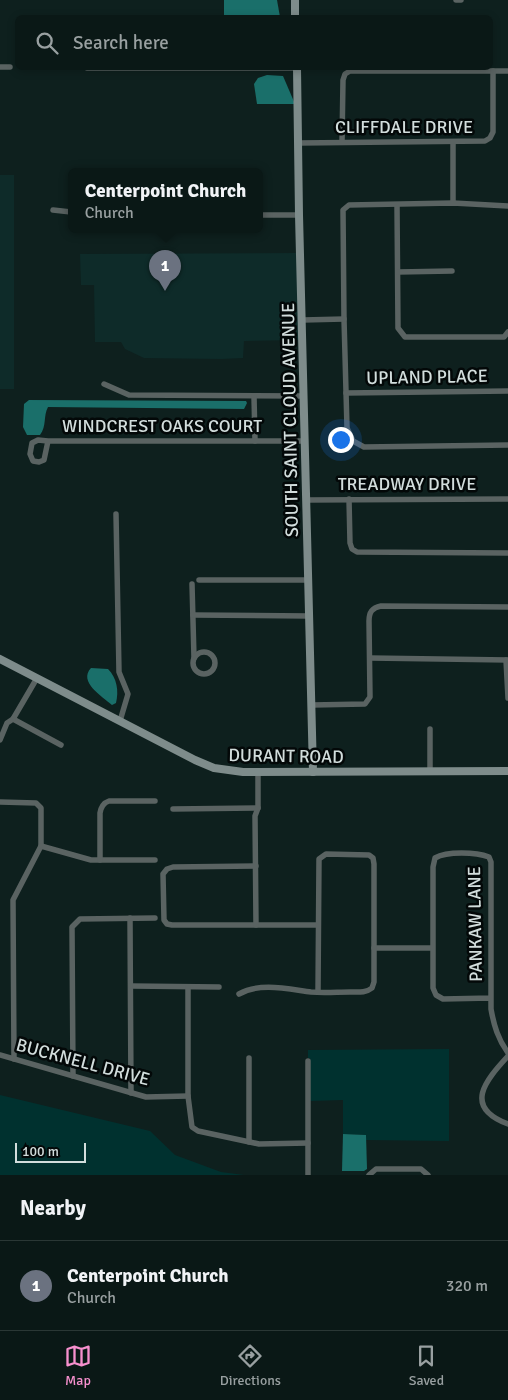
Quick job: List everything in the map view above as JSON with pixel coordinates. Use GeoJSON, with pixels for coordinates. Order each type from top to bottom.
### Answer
{"type":"FeatureCollection","features":[{"type":"Feature","properties":{"kind":"street"},"geometry":{"type":"LineString","coordinates":[[295,0],[295,15]]}},
{"type":"Feature","properties":{"kind":"street"},"geometry":{"type":"LineString","coordinates":[[456,0],[462,0]]}},
{"type":"Feature","properties":{"kind":"street"},"geometry":{"type":"LineString","coordinates":[[0,67],[10,67]]}},
{"type":"Feature","properties":{"kind":"street","name":"SOUTH SAINT CLOUD AVENUE"},"geometry":{"type":"LineString","coordinates":[[297,70],[313,772]]}},
{"type":"Feature","properties":{"kind":"street","name":"CLIFFDALE DRIVE"},"geometry":{"type":"LineString","coordinates":[[299,143],[481,142],[488,140],[492,135],[493,70]]}},
{"type":"Feature","properties":{"kind":"street"},"geometry":{"type":"LineString","coordinates":[[342,142],[343,80],[345,74],[350,71],[508,71]]}},
{"type":"Feature","properties":{"kind":"street"},"geometry":{"type":"LineString","coordinates":[[453,142],[453,203]]}},
{"type":"Feature","properties":{"kind":"street"},"geometry":{"type":"LineString","coordinates":[[508,206],[453,203],[349,205],[344,210],[347,428],[352,441],[364,447],[508,445]]}},
{"type":"Feature","properties":{"kind":"street"},"geometry":{"type":"LineString","coordinates":[[397,205],[398,328],[405,337],[504,337],[508,332]]}},
{"type":"Feature","properties":{"kind":"street"},"geometry":{"type":"LineString","coordinates":[[53,210],[68,212]]}},
{"type":"Feature","properties":{"kind":"street"},"geometry":{"type":"LineString","coordinates":[[263,215],[299,215]]}},
{"type":"Feature","properties":{"kind":"street"},"geometry":{"type":"LineString","coordinates":[[398,272],[452,271]]}},
{"type":"Feature","properties":{"kind":"street"},"geometry":{"type":"LineString","coordinates":[[303,320],[344,319]]}},
{"type":"Feature","properties":{"kind":"street"},"geometry":{"type":"LineString","coordinates":[[104,384],[129,395],[304,396]]}},
{"type":"Feature","properties":{"kind":"street","name":"UPLAND PLACE"},"geometry":{"type":"LineString","coordinates":[[346,393],[508,391]]}},
{"type":"Feature","properties":{"kind":"street"},"geometry":{"type":"LineString","coordinates":[[254,396],[255,441]]}},
{"type":"Feature","properties":{"kind":"street","name":"WINDCREST OAKS COURT"},"geometry":{"type":"LineString","coordinates":[[48,441],[305,441]]}},
{"type":"Feature","properties":{"kind":"street"},"geometry":{"type":"LineString","coordinates":[[349,499],[350,544],[352,549],[357,552],[508,552]]}},
{"type":"Feature","properties":{"kind":"street","name":"TREADWAY DRIVE"},"geometry":{"type":"LineString","coordinates":[[306,500],[508,499]]}},
{"type":"Feature","properties":{"kind":"street"},"geometry":{"type":"LineString","coordinates":[[116,514],[119,672],[128,694],[120,721]]}},
{"type":"Feature","properties":{"kind":"street"},"geometry":{"type":"LineString","coordinates":[[199,580],[309,580]]}},
{"type":"Feature","properties":{"kind":"street"},"geometry":{"type":"LineString","coordinates":[[192,584],[193,667],[198,673],[205,674],[214,668],[215,661],[208,653],[201,652],[194,658]]}},
{"type":"Feature","properties":{"kind":"street"},"geometry":{"type":"LineString","coordinates":[[312,705],[365,704],[370,697],[369,616],[376,607],[508,607]]}},
{"type":"Feature","properties":{"kind":"street"},"geometry":{"type":"LineString","coordinates":[[193,615],[309,616]]}},
{"type":"Feature","properties":{"kind":"street"},"geometry":{"type":"LineString","coordinates":[[370,658],[507,660],[508,698]]}},
{"type":"Feature","properties":{"kind":"street","name":"DURANT ROAD"},"geometry":{"type":"LineString","coordinates":[[0,659],[214,768],[236,772],[508,771]]}},
{"type":"Feature","properties":{"kind":"street"},"geometry":{"type":"LineString","coordinates":[[0,740],[7,723],[13,719],[37,678]]}},
{"type":"Feature","properties":{"kind":"street"},"geometry":{"type":"LineString","coordinates":[[13,719],[61,744]]}},
{"type":"Feature","properties":{"kind":"street"},"geometry":{"type":"LineString","coordinates":[[430,730],[430,771]]}},
{"type":"Feature","properties":{"kind":"street"},"geometry":{"type":"LineString","coordinates":[[256,925],[258,772]]}},
{"type":"Feature","properties":{"kind":"street"},"geometry":{"type":"LineString","coordinates":[[100,860],[100,813],[103,804],[109,801],[155,801]]}},
{"type":"Feature","properties":{"kind":"street"},"geometry":{"type":"LineString","coordinates":[[0,802],[34,802],[41,808],[41,846],[14,900],[14,1059]]}},
{"type":"Feature","properties":{"kind":"street"},"geometry":{"type":"LineString","coordinates":[[173,808],[258,808]]}},
{"type":"Feature","properties":{"kind":"street"},"geometry":{"type":"LineString","coordinates":[[41,846],[91,860],[155,860]]}},
{"type":"Feature","properties":{"kind":"street"},"geometry":{"type":"LineString","coordinates":[[238,994],[248,989],[264,988],[293,988],[318,992],[365,992],[372,988],[374,982],[374,864],[373,858],[369,855],[326,854],[319,859],[318,992]]}},
{"type":"Feature","properties":{"kind":"street","name":"PANKAW LANE"},"geometry":{"type":"LineString","coordinates":[[491,998],[443,999],[436,994],[433,988],[433,867],[436,858],[442,854],[480,854],[489,857],[491,862],[491,998],[494,1028],[508,1055]]}},
{"type":"Feature","properties":{"kind":"street"},"geometry":{"type":"LineString","coordinates":[[256,866],[173,867],[167,869],[163,874],[164,920],[167,924],[172,925],[318,925]]}},
{"type":"Feature","properties":{"kind":"street"},"geometry":{"type":"LineString","coordinates":[[73,1076],[72,927],[80,918],[154,918]]}},
{"type":"Feature","properties":{"kind":"street"},"geometry":{"type":"LineString","coordinates":[[130,918],[130,1093]]}},
{"type":"Feature","properties":{"kind":"street"},"geometry":{"type":"LineString","coordinates":[[374,948],[432,948]]}},
{"type":"Feature","properties":{"kind":"street"},"geometry":{"type":"LineString","coordinates":[[130,986],[219,987]]}},
{"type":"Feature","properties":{"kind":"street"},"geometry":{"type":"LineString","coordinates":[[188,987],[188,1096],[192,1127],[198,1131],[259,1144],[308,1144]]}},
{"type":"Feature","properties":{"kind":"street"},"geometry":{"type":"LineString","coordinates":[[508,1055],[484,1086],[481,1102],[484,1109],[508,1124]]}},
{"type":"Feature","properties":{"kind":"street","name":"BUCKNELL DRIVE"},"geometry":{"type":"LineString","coordinates":[[0,1056],[130,1093],[146,1096],[188,1096]]}},
{"type":"Feature","properties":{"kind":"street"},"geometry":{"type":"LineString","coordinates":[[249,1058],[249,1142]]}},
{"type":"Feature","properties":{"kind":"street"},"geometry":{"type":"LineString","coordinates":[[308,1060],[308,1175]]}},
{"type":"Feature","properties":{"kind":"street"},"geometry":{"type":"LineString","coordinates":[[369,1175],[376,1169],[421,1169],[428,1175]]}},
{"type":"Feature","properties":{"kind":"shaded area"},"geometry":{"type":"Polygon","coordinates":[[[224,0],[277,0],[280,15],[224,15],[224,0]]]}},
{"type":"Feature","properties":{"kind":"shaded area"},"geometry":{"type":"Polygon","coordinates":[[[267,75],[283,76],[295,104],[257,104],[254,84],[258,78],[267,75]]]}},
{"type":"Feature","properties":{"kind":"shaded area"},"geometry":{"type":"Polygon","coordinates":[[[0,175],[14,175],[14,389],[0,389],[0,175]]]}},
{"type":"Feature","properties":{"kind":"shaded area"},"geometry":{"type":"Polygon","coordinates":[[[298,253],[301,340],[244,341],[243,358],[221,359],[144,358],[125,349],[121,342],[95,342],[94,285],[81,285],[80,254],[298,253]]]}},
{"type":"Feature","properties":{"kind":"shaded area"},"geometry":{"type":"Polygon","coordinates":[[[29,400],[246,401],[247,403],[244,409],[48,407],[44,428],[40,435],[27,435],[23,427],[24,404],[29,400]]]}},
{"type":"Feature","properties":{"kind":"shaded area"},"geometry":{"type":"Polygon","coordinates":[[[91,668],[108,669],[111,673],[116,685],[116,703],[112,705],[89,683],[87,678],[91,668]]]}},
{"type":"Feature","properties":{"kind":"shaded area"},"geometry":{"type":"Polygon","coordinates":[[[449,1049],[449,1141],[366,1140],[366,1135],[343,1134],[343,1100],[310,1101],[310,1058],[308,1058],[308,1050],[449,1049]]]}},
{"type":"Feature","properties":{"kind":"shaded area"},"geometry":{"type":"Polygon","coordinates":[[[0,1095],[150,1131],[175,1155],[221,1172],[244,1175],[0,1175],[0,1095]]]}},
{"type":"Feature","properties":{"kind":"shaded area"},"geometry":{"type":"Polygon","coordinates":[[[343,1134],[366,1135],[367,1169],[364,1171],[342,1171],[343,1134]]]}},
{"type":"Feature","properties":{"kind":"place","name":"Centerpoint Church"},"geometry":{"type":"Point","coordinates":[165,291]}}]}
